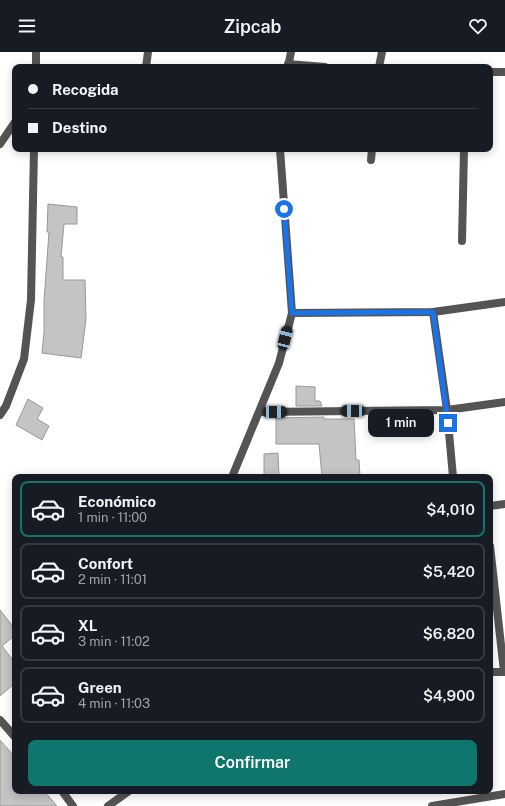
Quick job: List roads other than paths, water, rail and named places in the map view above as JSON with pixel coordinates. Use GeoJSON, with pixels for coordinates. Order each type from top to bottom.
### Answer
{"type":"FeatureCollection","features":[{"type":"Feature","properties":{"kind":"street"},"geometry":{"type":"LineString","coordinates":[[36,52],[36,64]]}},
{"type":"Feature","properties":{"kind":"street"},"geometry":{"type":"LineString","coordinates":[[146,64],[148,52]]}},
{"type":"Feature","properties":{"kind":"street"},"geometry":{"type":"LineString","coordinates":[[288,64],[291,52]]}},
{"type":"Feature","properties":{"kind":"street"},"geometry":{"type":"LineString","coordinates":[[380,64],[382,52]]}},
{"type":"Feature","properties":{"kind":"street"},"geometry":{"type":"LineString","coordinates":[[493,72],[505,72]]}},
{"type":"Feature","properties":{"kind":"street"},"geometry":{"type":"LineString","coordinates":[[0,144],[12,126]]}},
{"type":"Feature","properties":{"kind":"street"},"geometry":{"type":"LineString","coordinates":[[0,415],[6,406],[24,359],[26,344],[31,300],[34,152]]}},
{"type":"Feature","properties":{"kind":"street"},"geometry":{"type":"LineString","coordinates":[[233,474],[279,363],[292,313],[280,152]]}},
{"type":"Feature","properties":{"kind":"street"},"geometry":{"type":"LineString","coordinates":[[371,160],[372,152]]}},
{"type":"Feature","properties":{"kind":"street"},"geometry":{"type":"LineString","coordinates":[[462,241],[464,152]]}},
{"type":"Feature","properties":{"kind":"street"},"geometry":{"type":"LineString","coordinates":[[292,313],[433,312],[505,302]]}},
{"type":"Feature","properties":{"kind":"street"},"geometry":{"type":"LineString","coordinates":[[433,312],[447,410],[453,474]]}},
{"type":"Feature","properties":{"kind":"street"},"geometry":{"type":"LineString","coordinates":[[0,398],[6,406]]}},
{"type":"Feature","properties":{"kind":"street"},"geometry":{"type":"LineString","coordinates":[[260,412],[447,410],[505,402]]}},
{"type":"Feature","properties":{"kind":"street"},"geometry":{"type":"LineString","coordinates":[[493,506],[505,504]]}},
{"type":"Feature","properties":{"kind":"street"},"geometry":{"type":"LineString","coordinates":[[493,573],[504,672],[493,672]]}},
{"type":"Feature","properties":{"kind":"street"},"geometry":{"type":"LineString","coordinates":[[0,720],[12,734]]}},
{"type":"Feature","properties":{"kind":"street"},"geometry":{"type":"LineString","coordinates":[[64,794],[73,806]]}},
{"type":"Feature","properties":{"kind":"street"},"geometry":{"type":"LineString","coordinates":[[108,806],[125,794]]}},
{"type":"Feature","properties":{"kind":"street"},"geometry":{"type":"LineString","coordinates":[[432,806],[505,794]]}}]}
